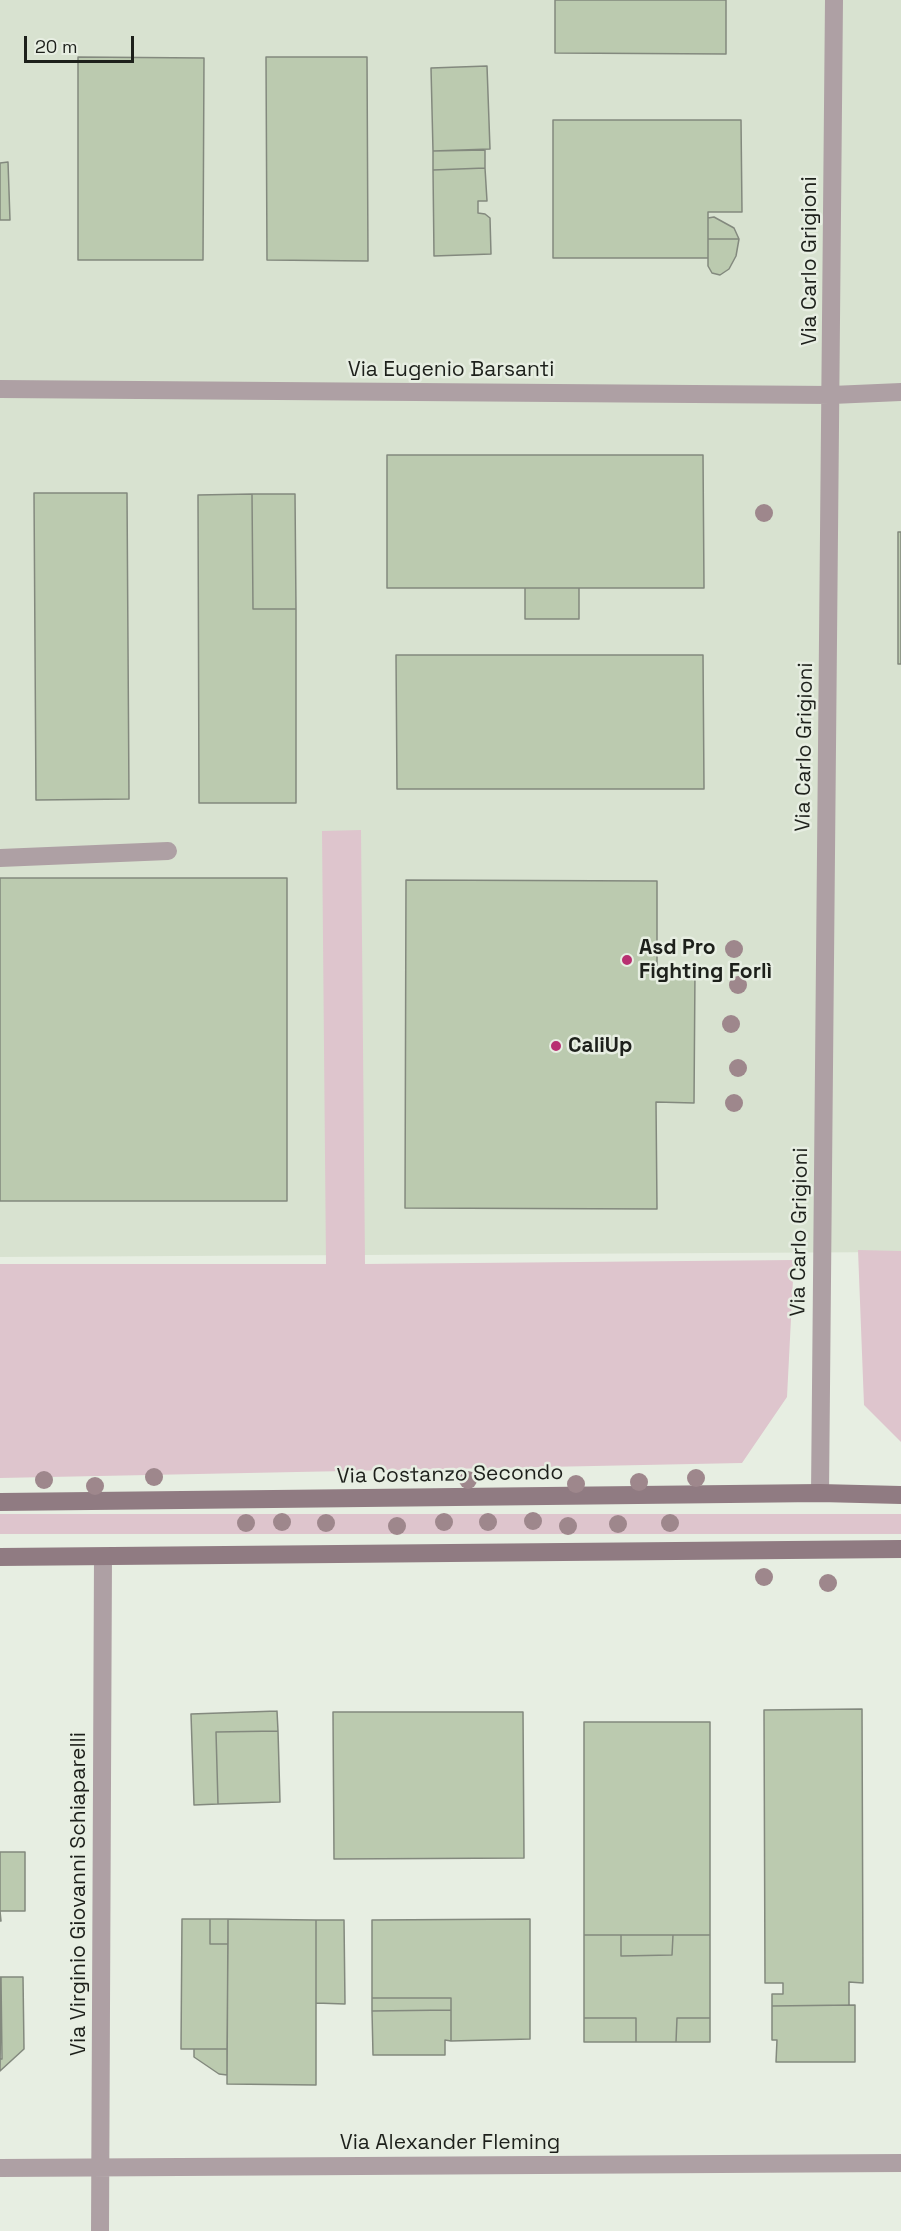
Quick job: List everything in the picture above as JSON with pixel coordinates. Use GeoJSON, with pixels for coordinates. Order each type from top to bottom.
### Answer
{"type":"FeatureCollection","features":[{"type":"Feature","properties":{"kind":"street","name":"Via Carlo Grigioni"},"geometry":{"type":"LineString","coordinates":[[820,1494],[834,0]]}},
{"type":"Feature","properties":{"kind":"street","name":"Via Eugenio Barsanti"},"geometry":{"type":"LineString","coordinates":[[0,389],[832,395],[901,392]]}},
{"type":"Feature","properties":{"kind":"street"},"geometry":{"type":"LineString","coordinates":[[0,858],[168,851]]}},
{"type":"Feature","properties":{"kind":"street","name":"Via Costanzo Secondo"},"geometry":{"type":"LineString","coordinates":[[0,1502],[901,1495]]}},
{"type":"Feature","properties":{"kind":"street"},"geometry":{"type":"LineString","coordinates":[[0,1557],[901,1550]]}},
{"type":"Feature","properties":{"kind":"street","name":"Via Virginio Giovanni Schiaparelli"},"geometry":{"type":"LineString","coordinates":[[100,2231],[103,1557]]}},
{"type":"Feature","properties":{"kind":"street","name":"Via Alexander Fleming"},"geometry":{"type":"LineString","coordinates":[[0,2168],[901,2163]]}},
{"type":"Feature","properties":{"kind":"shaded area"},"geometry":{"type":"Polygon","coordinates":[[[0,0],[901,0],[901,1252],[0,1257],[0,0]]]}},
{"type":"Feature","properties":{"kind":"shaded area"},"geometry":{"type":"Polygon","coordinates":[[[361,830],[365,1264],[794,1260],[787,1397],[742,1463],[0,1478],[0,1264],[326,1264],[322,831],[361,830]]]}},
{"type":"Feature","properties":{"kind":"shaded area"},"geometry":{"type":"Polygon","coordinates":[[[858,1250],[901,1251],[901,1442],[864,1405],[858,1250]]]}},
{"type":"Feature","properties":{"kind":"shaded area"},"geometry":{"type":"Polygon","coordinates":[[[0,1514],[901,1514],[901,1534],[0,1534],[0,1514]]]}},
{"type":"Feature","properties":{"kind":"building"},"geometry":{"type":"Polygon","coordinates":[[[555,0],[726,0],[726,54],[555,53],[555,0]]]}},
{"type":"Feature","properties":{"kind":"building"},"geometry":{"type":"Polygon","coordinates":[[[78,57],[204,58],[203,260],[78,260],[78,57]]]}},
{"type":"Feature","properties":{"kind":"building"},"geometry":{"type":"Polygon","coordinates":[[[266,57],[367,57],[368,261],[267,260],[266,57]]]}},
{"type":"Feature","properties":{"kind":"building"},"geometry":{"type":"Polygon","coordinates":[[[487,66],[490,149],[433,151],[431,68],[487,66]]]}},
{"type":"Feature","properties":{"kind":"building"},"geometry":{"type":"Polygon","coordinates":[[[553,120],[741,120],[742,212],[708,212],[708,258],[553,258],[553,120]]]}},
{"type":"Feature","properties":{"kind":"building"},"geometry":{"type":"Polygon","coordinates":[[[485,150],[485,168],[433,170],[433,151],[485,150]]]}},
{"type":"Feature","properties":{"kind":"building"},"geometry":{"type":"Polygon","coordinates":[[[8,162],[10,220],[0,220],[0,163],[8,162]]]}},
{"type":"Feature","properties":{"kind":"building"},"geometry":{"type":"Polygon","coordinates":[[[485,168],[487,201],[478,201],[478,213],[490,218],[491,254],[434,256],[433,170],[485,168]]]}},
{"type":"Feature","properties":{"kind":"building"},"geometry":{"type":"Polygon","coordinates":[[[714,217],[734,228],[739,239],[708,239],[708,218],[714,217]]]}},
{"type":"Feature","properties":{"kind":"building"},"geometry":{"type":"Polygon","coordinates":[[[708,239],[739,239],[736,256],[729,269],[720,275],[712,273],[708,266],[708,239]]]}},
{"type":"Feature","properties":{"kind":"building"},"geometry":{"type":"Polygon","coordinates":[[[387,455],[703,455],[704,588],[387,588],[387,455]]]}},
{"type":"Feature","properties":{"kind":"building"},"geometry":{"type":"Polygon","coordinates":[[[34,493],[127,493],[129,799],[36,800],[34,493]]]}},
{"type":"Feature","properties":{"kind":"building"},"geometry":{"type":"Polygon","coordinates":[[[252,494],[295,494],[296,609],[253,609],[252,494]]]}},
{"type":"Feature","properties":{"kind":"building"},"geometry":{"type":"Polygon","coordinates":[[[252,494],[253,609],[296,609],[296,803],[199,803],[198,495],[252,494]]]}},
{"type":"Feature","properties":{"kind":"building"},"geometry":{"type":"Polygon","coordinates":[[[898,532],[901,532],[901,664],[898,664],[898,532]]]}},
{"type":"Feature","properties":{"kind":"building"},"geometry":{"type":"Polygon","coordinates":[[[525,588],[579,588],[579,619],[525,619],[525,588]]]}},
{"type":"Feature","properties":{"kind":"building"},"geometry":{"type":"Polygon","coordinates":[[[396,655],[703,655],[704,789],[397,789],[396,655]]]}},
{"type":"Feature","properties":{"kind":"building"},"geometry":{"type":"Polygon","coordinates":[[[0,878],[287,878],[287,1201],[0,1201],[0,878]]]}},
{"type":"Feature","properties":{"kind":"building"},"geometry":{"type":"Polygon","coordinates":[[[406,880],[657,881],[657,970],[695,970],[694,1103],[656,1102],[657,1209],[405,1208],[406,880]]]}},
{"type":"Feature","properties":{"kind":"building"},"geometry":{"type":"Polygon","coordinates":[[[862,1709],[863,1983],[849,1982],[849,2005],[772,2006],[772,1994],[783,1994],[783,1983],[765,1983],[764,1710],[862,1709]]]}},
{"type":"Feature","properties":{"kind":"building"},"geometry":{"type":"Polygon","coordinates":[[[277,1711],[278,1731],[216,1732],[218,1804],[194,1805],[191,1714],[277,1711]]]}},
{"type":"Feature","properties":{"kind":"building"},"geometry":{"type":"Polygon","coordinates":[[[333,1712],[523,1712],[524,1858],[334,1859],[333,1712]]]}},
{"type":"Feature","properties":{"kind":"building"},"geometry":{"type":"Polygon","coordinates":[[[584,1722],[710,1722],[710,1935],[584,1935],[584,1722]]]}},
{"type":"Feature","properties":{"kind":"building"},"geometry":{"type":"Polygon","coordinates":[[[278,1731],[280,1802],[218,1804],[216,1732],[278,1731]]]}},
{"type":"Feature","properties":{"kind":"building"},"geometry":{"type":"Polygon","coordinates":[[[0,1852],[25,1852],[25,1911],[0,1911],[0,1852]]]}},
{"type":"Feature","properties":{"kind":"building"},"geometry":{"type":"Polygon","coordinates":[[[182,1919],[210,1919],[210,1944],[228,1944],[227,2049],[181,2049],[182,1919]]]}},
{"type":"Feature","properties":{"kind":"building"},"geometry":{"type":"Polygon","coordinates":[[[210,1919],[228,1919],[228,1944],[210,1944],[210,1919]]]}},
{"type":"Feature","properties":{"kind":"building"},"geometry":{"type":"Polygon","coordinates":[[[228,1919],[316,1920],[316,2085],[227,2084],[228,1919]]]}},
{"type":"Feature","properties":{"kind":"building"},"geometry":{"type":"Polygon","coordinates":[[[530,1919],[530,2039],[451,2041],[451,1998],[372,1998],[372,1920],[530,1919]]]}},
{"type":"Feature","properties":{"kind":"building"},"geometry":{"type":"Polygon","coordinates":[[[316,1920],[344,1920],[345,2004],[316,2003],[316,1920]]]}},
{"type":"Feature","properties":{"kind":"building"},"geometry":{"type":"Polygon","coordinates":[[[584,1935],[621,1935],[621,1956],[672,1955],[673,1935],[710,1935],[710,2018],[677,2018],[676,2042],[636,2042],[636,2018],[584,2018],[584,1935]]]}},
{"type":"Feature","properties":{"kind":"building"},"geometry":{"type":"Polygon","coordinates":[[[621,1935],[673,1935],[672,1955],[621,1956],[621,1935]]]}},
{"type":"Feature","properties":{"kind":"building"},"geometry":{"type":"Polygon","coordinates":[[[1,1977],[2,2059],[0,2059],[1,1977]]]}},
{"type":"Feature","properties":{"kind":"building"},"geometry":{"type":"Polygon","coordinates":[[[1,1977],[23,1977],[24,2049],[0,2071],[1,1977]]]}},
{"type":"Feature","properties":{"kind":"building"},"geometry":{"type":"Polygon","coordinates":[[[372,1998],[451,1998],[451,2010],[372,2011],[372,1998]]]}},
{"type":"Feature","properties":{"kind":"building"},"geometry":{"type":"Polygon","coordinates":[[[855,2005],[855,2062],[776,2062],[777,2040],[772,2040],[772,2006],[855,2005]]]}},
{"type":"Feature","properties":{"kind":"building"},"geometry":{"type":"Polygon","coordinates":[[[451,2010],[451,2041],[445,2040],[445,2055],[373,2055],[372,2011],[451,2010]]]}},
{"type":"Feature","properties":{"kind":"building"},"geometry":{"type":"Polygon","coordinates":[[[584,2018],[636,2018],[636,2042],[584,2042],[584,2018]]]}},
{"type":"Feature","properties":{"kind":"building"},"geometry":{"type":"Polygon","coordinates":[[[677,2018],[710,2018],[710,2042],[676,2042],[677,2018]]]}},
{"type":"Feature","properties":{"kind":"building"},"geometry":{"type":"Polygon","coordinates":[[[194,2049],[227,2049],[227,2075],[219,2074],[194,2057],[194,2049]]]}},
{"type":"Feature","properties":{"kind":"place","name":"Asd Pro Fighting Forlì"},"geometry":{"type":"Point","coordinates":[627,960]}},
{"type":"Feature","properties":{"kind":"place","name":"CaliUp"},"geometry":{"type":"Point","coordinates":[556,1046]}}]}
